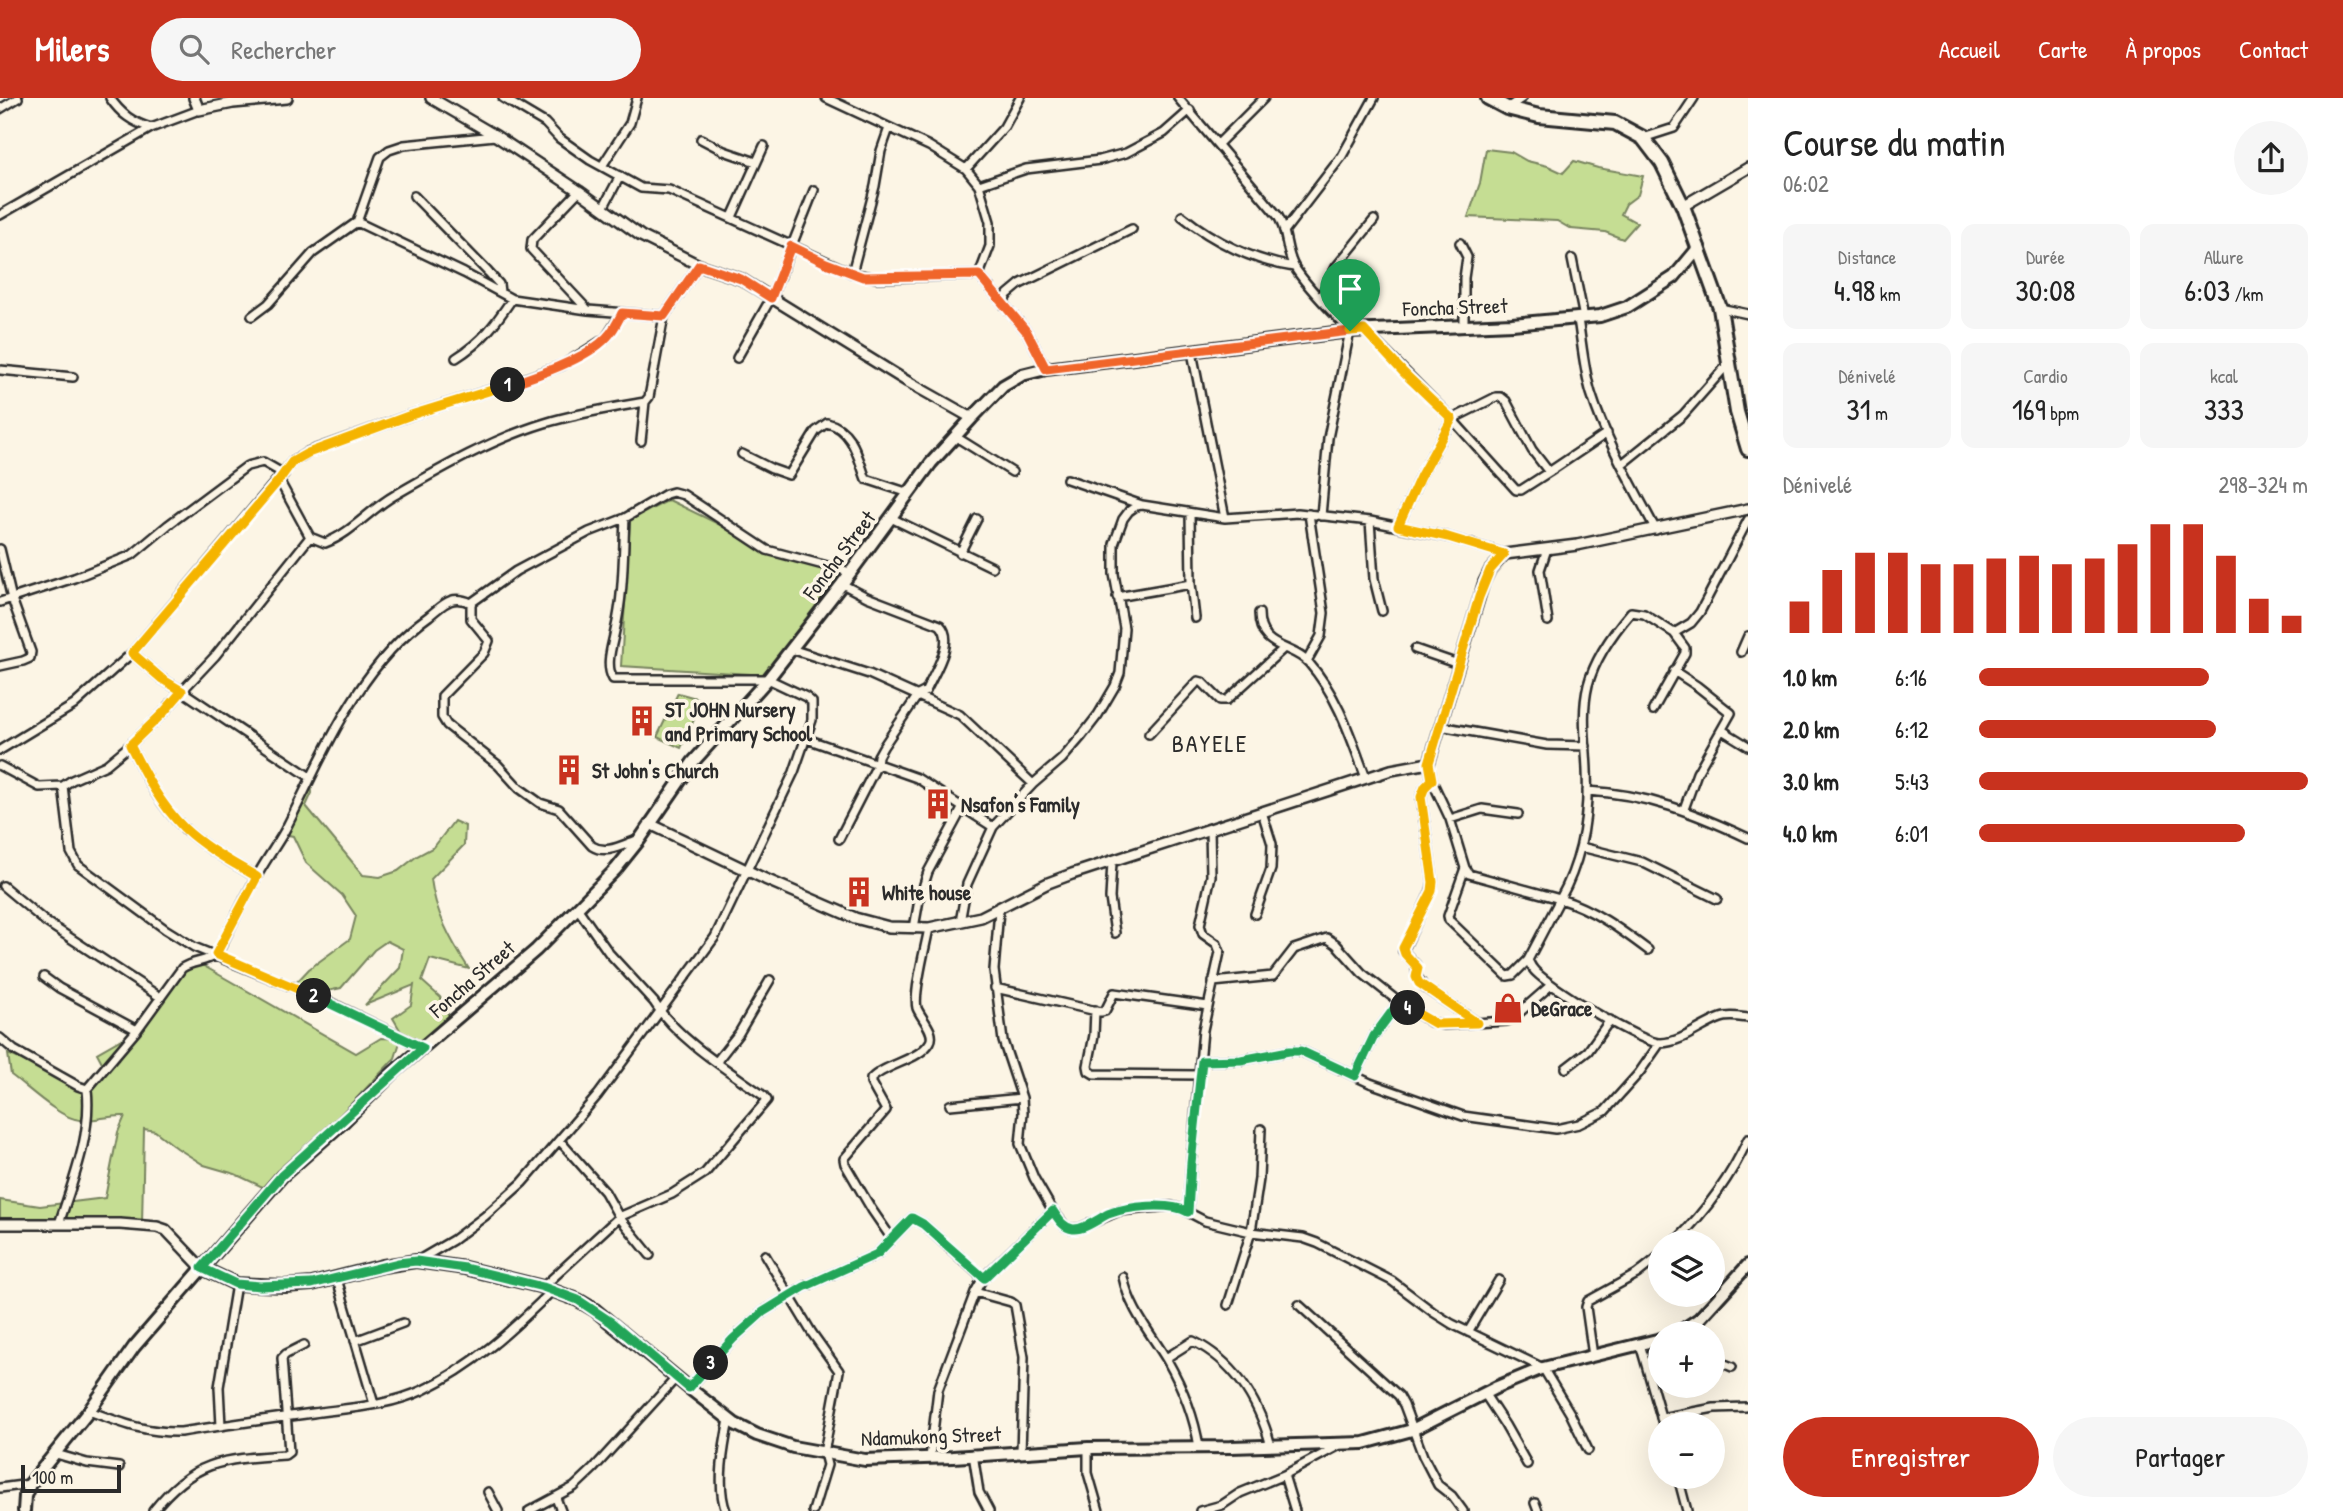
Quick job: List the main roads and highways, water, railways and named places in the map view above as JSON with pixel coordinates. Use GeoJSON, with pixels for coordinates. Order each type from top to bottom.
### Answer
{"type":"FeatureCollection","features":[{"type":"Feature","properties":{"kind":"highway"},"geometry":{"type":"LineString","coordinates":[[1488,98],[1507,108],[1539,116],[1615,124],[1643,138],[1662,163],[1683,206],[1720,308],[1731,361],[1737,412],[1748,449]]}},
{"type":"Feature","properties":{"kind":"main road","name":"Foncha Street"},"geometry":{"type":"LineString","coordinates":[[24,1511],[25,1496],[30,1484],[89,1411],[134,1348],[282,1175],[512,971],[616,869],[693,762],[768,679],[931,463],[996,392],[1013,379],[1046,369],[1350,331],[1581,319],[1614,313],[1674,277],[1699,247]]}},
{"type":"Feature","properties":{"kind":"main road","name":"Ndamukong Street"},"geometry":{"type":"LineString","coordinates":[[202,1268],[236,1284],[285,1286],[337,1279],[383,1266],[416,1261],[458,1266],[548,1289],[578,1300],[595,1310],[729,1419],[773,1442],[865,1460],[1088,1448],[1364,1443],[1412,1430],[1484,1393],[1543,1368],[1648,1342]]}},
{"type":"Feature","properties":{"kind":"main road"},"geometry":{"type":"LineString","coordinates":[[1701,1321],[1748,1265]]}},
{"type":"Feature","properties":{"kind":"place","name":"ST JOHN Nursery and Primary School"},"geometry":{"type":"Point","coordinates":[642,721]}},
{"type":"Feature","properties":{"kind":"place","name":"St John's Church"},"geometry":{"type":"Point","coordinates":[569,770]}},
{"type":"Feature","properties":{"kind":"place","name":"Nsafon's Family"},"geometry":{"type":"Point","coordinates":[938,804]}},
{"type":"Feature","properties":{"kind":"place","name":"White house"},"geometry":{"type":"Point","coordinates":[859,892]}},
{"type":"Feature","properties":{"kind":"place","name":"DeGrace"},"geometry":{"type":"Point","coordinates":[1508,1008]}},
{"type":"Feature","properties":{"kind":"district","name":"BAYELE"},"geometry":{"type":"Point","coordinates":[1210,743]}}]}
